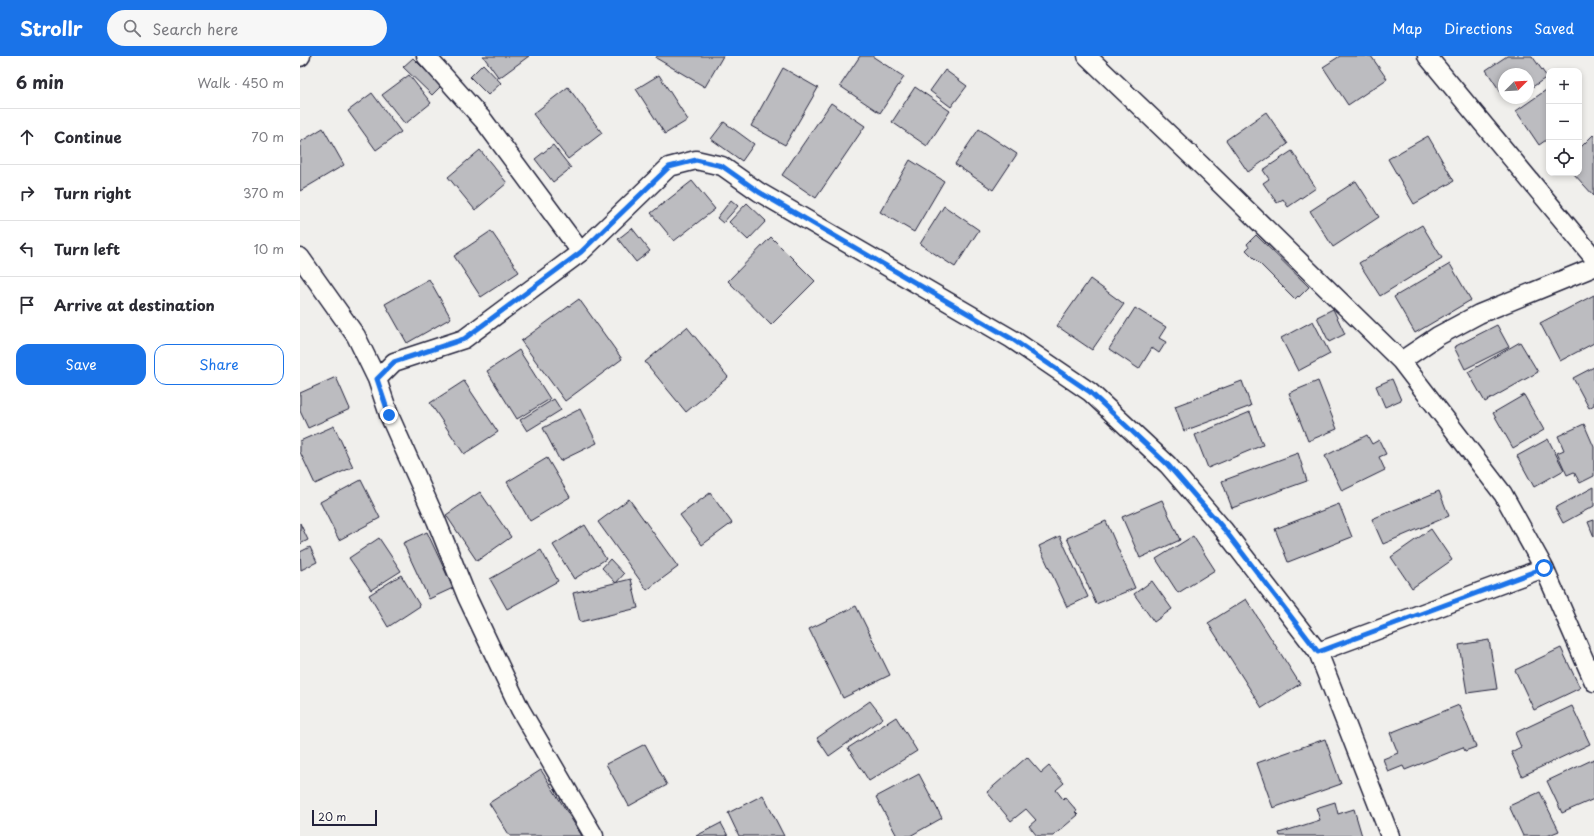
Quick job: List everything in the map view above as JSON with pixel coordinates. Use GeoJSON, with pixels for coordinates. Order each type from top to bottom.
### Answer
{"type":"FeatureCollection","features":[{"type":"Feature","properties":{"kind":"street"},"geometry":{"type":"LineString","coordinates":[[426,56],[484,121],[581,252]]}},
{"type":"Feature","properties":{"kind":"street"},"geometry":{"type":"LineString","coordinates":[[1087,56],[1201,164],[1401,361],[1503,494],[1544,568],[1594,682]]}},
{"type":"Feature","properties":{"kind":"street"},"geometry":{"type":"LineString","coordinates":[[1427,56],[1594,258]]}},
{"type":"Feature","properties":{"kind":"street"},"geometry":{"type":"LineString","coordinates":[[377,379],[394,362],[464,339],[581,252],[669,167],[696,160],[722,166],[759,192],[1012,339],[1090,392],[1168,465],[1224,529],[1318,652],[1390,836]]}},
{"type":"Feature","properties":{"kind":"street"},"geometry":{"type":"LineString","coordinates":[[300,257],[356,336],[377,379],[389,415],[436,520],[467,597],[520,709],[594,836]]}},
{"type":"Feature","properties":{"kind":"street"},"geometry":{"type":"LineString","coordinates":[[1401,361],[1438,336],[1479,314],[1594,267]]}},
{"type":"Feature","properties":{"kind":"street"},"geometry":{"type":"LineString","coordinates":[[1318,652],[1544,568]]}},
{"type":"Feature","properties":{"kind":"building"},"geometry":{"type":"Polygon","coordinates":[[[483,56],[529,56],[499,78],[483,56]]]}},
{"type":"Feature","properties":{"kind":"building"},"geometry":{"type":"Polygon","coordinates":[[[657,56],[723,56],[705,87],[656,58],[657,56]]]}},
{"type":"Feature","properties":{"kind":"building"},"geometry":{"type":"Polygon","coordinates":[[[860,56],[872,56],[904,77],[880,113],[840,86],[860,56]]]}},
{"type":"Feature","properties":{"kind":"building"},"geometry":{"type":"Polygon","coordinates":[[[1340,56],[1371,56],[1387,79],[1348,105],[1323,67],[1340,56]]]}},
{"type":"Feature","properties":{"kind":"building"},"geometry":{"type":"Polygon","coordinates":[[[1507,56],[1532,56],[1546,78],[1534,86],[1534,68],[1498,68],[1498,88],[1486,70],[1507,56]]]}},
{"type":"Feature","properties":{"kind":"building"},"geometry":{"type":"Polygon","coordinates":[[[413,58],[441,86],[432,95],[403,67],[413,58]]]}},
{"type":"Feature","properties":{"kind":"building"},"geometry":{"type":"Polygon","coordinates":[[[483,64],[501,83],[488,95],[470,77],[483,64]]]}},
{"type":"Feature","properties":{"kind":"building"},"geometry":{"type":"Polygon","coordinates":[[[783,68],[818,88],[785,145],[751,126],[783,68]]]}},
{"type":"Feature","properties":{"kind":"building"},"geometry":{"type":"Polygon","coordinates":[[[945,70],[967,86],[951,107],[930,91],[945,70]]]}},
{"type":"Feature","properties":{"kind":"building"},"geometry":{"type":"Polygon","coordinates":[[[409,75],[431,103],[405,124],[382,95],[409,75]]]}},
{"type":"Feature","properties":{"kind":"building"},"geometry":{"type":"Polygon","coordinates":[[[659,75],[688,120],[665,134],[636,89],[659,75]]]}},
{"type":"Feature","properties":{"kind":"building"},"geometry":{"type":"Polygon","coordinates":[[[568,87],[602,133],[568,159],[533,114],[568,87]]]}},
{"type":"Feature","properties":{"kind":"building"},"geometry":{"type":"Polygon","coordinates":[[[915,87],[950,111],[927,146],[892,122],[915,87]]]}},
{"type":"Feature","properties":{"kind":"building"},"geometry":{"type":"Polygon","coordinates":[[[1546,90],[1546,140],[1539,145],[1516,111],[1526,104],[1534,104],[1534,98],[1546,90]]]}},
{"type":"Feature","properties":{"kind":"building"},"geometry":{"type":"Polygon","coordinates":[[[372,93],[401,132],[376,150],[348,111],[372,93]]]}},
{"type":"Feature","properties":{"kind":"building"},"geometry":{"type":"Polygon","coordinates":[[[831,103],[865,126],[816,198],[782,175],[831,103]]]}},
{"type":"Feature","properties":{"kind":"building"},"geometry":{"type":"Polygon","coordinates":[[[1266,112],[1288,144],[1248,172],[1226,140],[1266,112]]]}},
{"type":"Feature","properties":{"kind":"building"},"geometry":{"type":"Polygon","coordinates":[[[724,122],[754,144],[742,161],[711,139],[724,122]]]}},
{"type":"Feature","properties":{"kind":"building"},"geometry":{"type":"Polygon","coordinates":[[[323,128],[344,165],[300,191],[300,142],[323,128]]]}},
{"type":"Feature","properties":{"kind":"building"},"geometry":{"type":"Polygon","coordinates":[[[979,129],[1017,154],[993,190],[955,164],[979,129]]]}},
{"type":"Feature","properties":{"kind":"building"},"geometry":{"type":"Polygon","coordinates":[[[1593,135],[1594,136],[1594,196],[1576,176],[1582,176],[1582,146],[1593,135]]]}},
{"type":"Feature","properties":{"kind":"building"},"geometry":{"type":"Polygon","coordinates":[[[1428,136],[1454,181],[1414,204],[1388,159],[1428,136]]]}},
{"type":"Feature","properties":{"kind":"building"},"geometry":{"type":"Polygon","coordinates":[[[553,145],[571,168],[553,182],[535,159],[553,145]]]}},
{"type":"Feature","properties":{"kind":"building"},"geometry":{"type":"Polygon","coordinates":[[[480,150],[507,183],[475,210],[448,177],[480,150]]]}},
{"type":"Feature","properties":{"kind":"building"},"geometry":{"type":"Polygon","coordinates":[[[1292,151],[1316,188],[1288,207],[1283,199],[1277,203],[1263,183],[1269,179],[1263,170],[1292,151]]]}},
{"type":"Feature","properties":{"kind":"building"},"geometry":{"type":"Polygon","coordinates":[[[910,160],[944,181],[914,232],[880,212],[910,160]]]}},
{"type":"Feature","properties":{"kind":"building"},"geometry":{"type":"Polygon","coordinates":[[[692,181],[715,209],[674,241],[651,213],[692,181]]]}},
{"type":"Feature","properties":{"kind":"building"},"geometry":{"type":"Polygon","coordinates":[[[1356,181],[1379,217],[1333,247],[1310,211],[1356,181]]]}},
{"type":"Feature","properties":{"kind":"building"},"geometry":{"type":"Polygon","coordinates":[[[731,200],[738,206],[723,223],[717,218],[731,200]]]}},
{"type":"Feature","properties":{"kind":"building"},"geometry":{"type":"Polygon","coordinates":[[[747,203],[766,221],[748,240],[729,222],[747,203]]]}},
{"type":"Feature","properties":{"kind":"building"},"geometry":{"type":"Polygon","coordinates":[[[944,206],[979,230],[955,267],[920,244],[944,206]]]}},
{"type":"Feature","properties":{"kind":"building"},"geometry":{"type":"Polygon","coordinates":[[[1422,225],[1442,258],[1380,296],[1359,263],[1422,225]]]}},
{"type":"Feature","properties":{"kind":"building"},"geometry":{"type":"Polygon","coordinates":[[[632,228],[650,251],[636,262],[618,239],[632,228]]]}},
{"type":"Feature","properties":{"kind":"building"},"geometry":{"type":"Polygon","coordinates":[[[491,231],[519,272],[481,297],[454,256],[491,231]]]}},
{"type":"Feature","properties":{"kind":"building"},"geometry":{"type":"Polygon","coordinates":[[[1256,235],[1309,287],[1299,297],[1298,296],[1295,299],[1246,250],[1249,247],[1247,244],[1256,235]]]}},
{"type":"Feature","properties":{"kind":"building"},"geometry":{"type":"Polygon","coordinates":[[[771,237],[815,281],[771,325],[728,281],[771,237]]]}},
{"type":"Feature","properties":{"kind":"building"},"geometry":{"type":"Polygon","coordinates":[[[1450,264],[1471,300],[1415,333],[1394,297],[1450,264]]]}},
{"type":"Feature","properties":{"kind":"building"},"geometry":{"type":"Polygon","coordinates":[[[429,279],[451,318],[407,343],[385,304],[429,279]]]}},
{"type":"Feature","properties":{"kind":"building"},"geometry":{"type":"Polygon","coordinates":[[[1090,279],[1124,304],[1092,350],[1057,326],[1090,279]]]}},
{"type":"Feature","properties":{"kind":"building"},"geometry":{"type":"Polygon","coordinates":[[[1594,295],[1594,343],[1560,361],[1540,323],[1594,295]]]}},
{"type":"Feature","properties":{"kind":"building"},"geometry":{"type":"Polygon","coordinates":[[[579,299],[622,359],[565,401],[521,341],[579,299]]]}},
{"type":"Feature","properties":{"kind":"building"},"geometry":{"type":"Polygon","coordinates":[[[1135,308],[1166,327],[1159,338],[1166,342],[1159,353],[1152,348],[1139,369],[1109,349],[1135,308]]]}},
{"type":"Feature","properties":{"kind":"building"},"geometry":{"type":"Polygon","coordinates":[[[1333,309],[1345,334],[1329,342],[1317,317],[1333,309]]]}},
{"type":"Feature","properties":{"kind":"building"},"geometry":{"type":"Polygon","coordinates":[[[1313,321],[1330,354],[1298,371],[1281,338],[1313,321]]]}},
{"type":"Feature","properties":{"kind":"building"},"geometry":{"type":"Polygon","coordinates":[[[1497,325],[1509,347],[1465,369],[1454,347],[1497,325]]]}},
{"type":"Feature","properties":{"kind":"building"},"geometry":{"type":"Polygon","coordinates":[[[687,327],[728,377],[686,412],[645,362],[687,327]]]}},
{"type":"Feature","properties":{"kind":"building"},"geometry":{"type":"Polygon","coordinates":[[[1520,342],[1538,372],[1485,402],[1468,372],[1520,342]]]}},
{"type":"Feature","properties":{"kind":"building"},"geometry":{"type":"Polygon","coordinates":[[[519,350],[550,399],[517,419],[487,371],[519,350]]]}},
{"type":"Feature","properties":{"kind":"building"},"geometry":{"type":"Polygon","coordinates":[[[1594,367],[1594,405],[1589,408],[1573,378],[1594,367]]]}},
{"type":"Feature","properties":{"kind":"building"},"geometry":{"type":"Polygon","coordinates":[[[336,377],[350,409],[308,428],[300,411],[300,393],[336,377]]]}},
{"type":"Feature","properties":{"kind":"building"},"geometry":{"type":"Polygon","coordinates":[[[1392,379],[1401,400],[1385,407],[1376,386],[1392,379]]]}},
{"type":"Feature","properties":{"kind":"building"},"geometry":{"type":"Polygon","coordinates":[[[464,381],[498,432],[464,454],[430,403],[464,381]]]}},
{"type":"Feature","properties":{"kind":"building"},"geometry":{"type":"Polygon","coordinates":[[[1242,381],[1251,406],[1184,431],[1175,406],[1242,381]]]}},
{"type":"Feature","properties":{"kind":"building"},"geometry":{"type":"Polygon","coordinates":[[[1318,381],[1337,429],[1308,441],[1289,393],[1318,381]]]}},
{"type":"Feature","properties":{"kind":"building"},"geometry":{"type":"Polygon","coordinates":[[[1524,395],[1544,430],[1513,448],[1493,413],[1524,395]]]}},
{"type":"Feature","properties":{"kind":"building"},"geometry":{"type":"Polygon","coordinates":[[[554,399],[561,410],[527,431],[520,420],[554,399]]]}},
{"type":"Feature","properties":{"kind":"building"},"geometry":{"type":"Polygon","coordinates":[[[580,409],[597,443],[560,461],[543,428],[580,409]]]}},
{"type":"Feature","properties":{"kind":"building"},"geometry":{"type":"Polygon","coordinates":[[[1250,412],[1263,445],[1208,468],[1195,435],[1250,412]]]}},
{"type":"Feature","properties":{"kind":"building"},"geometry":{"type":"Polygon","coordinates":[[[1584,424],[1594,447],[1594,476],[1580,483],[1574,472],[1567,475],[1557,453],[1564,450],[1558,436],[1584,424]]]}},
{"type":"Feature","properties":{"kind":"building"},"geometry":{"type":"Polygon","coordinates":[[[334,426],[353,467],[315,484],[300,452],[300,441],[334,426]]]}},
{"type":"Feature","properties":{"kind":"building"},"geometry":{"type":"Polygon","coordinates":[[[1367,435],[1372,444],[1379,440],[1386,454],[1379,457],[1385,470],[1342,491],[1325,456],[1367,435]]]}},
{"type":"Feature","properties":{"kind":"building"},"geometry":{"type":"Polygon","coordinates":[[[1548,439],[1564,470],[1534,487],[1517,456],[1548,439]]]}},
{"type":"Feature","properties":{"kind":"building"},"geometry":{"type":"Polygon","coordinates":[[[1298,453],[1307,481],[1232,508],[1222,481],[1298,453]]]}},
{"type":"Feature","properties":{"kind":"building"},"geometry":{"type":"Polygon","coordinates":[[[547,458],[570,497],[530,521],[507,482],[547,458]]]}},
{"type":"Feature","properties":{"kind":"building"},"geometry":{"type":"Polygon","coordinates":[[[361,480],[380,518],[339,540],[320,502],[361,480]]]}},
{"type":"Feature","properties":{"kind":"building"},"geometry":{"type":"Polygon","coordinates":[[[1594,487],[1594,506],[1563,523],[1555,508],[1594,487]]]}},
{"type":"Feature","properties":{"kind":"building"},"geometry":{"type":"Polygon","coordinates":[[[1439,491],[1449,516],[1383,544],[1372,519],[1439,491]]]}},
{"type":"Feature","properties":{"kind":"building"},"geometry":{"type":"Polygon","coordinates":[[[480,492],[511,537],[477,561],[446,515],[480,492]]]}},
{"type":"Feature","properties":{"kind":"building"},"geometry":{"type":"Polygon","coordinates":[[[710,493],[732,523],[702,545],[680,515],[710,493]]]}},
{"type":"Feature","properties":{"kind":"building"},"geometry":{"type":"Polygon","coordinates":[[[629,499],[678,567],[647,590],[598,522],[629,499]]]}},
{"type":"Feature","properties":{"kind":"building"},"geometry":{"type":"Polygon","coordinates":[[[1162,500],[1180,540],[1140,558],[1122,517],[1162,500]]]}},
{"type":"Feature","properties":{"kind":"building"},"geometry":{"type":"Polygon","coordinates":[[[1339,504],[1352,537],[1288,562],[1275,529],[1339,504]]]}},
{"type":"Feature","properties":{"kind":"building"},"geometry":{"type":"Polygon","coordinates":[[[1594,520],[1594,537],[1588,522],[1594,520]]]}},
{"type":"Feature","properties":{"kind":"building"},"geometry":{"type":"Polygon","coordinates":[[[1106,521],[1135,588],[1096,604],[1067,538],[1106,521]]]}},
{"type":"Feature","properties":{"kind":"building"},"geometry":{"type":"Polygon","coordinates":[[[300,523],[308,540],[300,544],[300,523]]]}},
{"type":"Feature","properties":{"kind":"building"},"geometry":{"type":"Polygon","coordinates":[[[585,525],[606,559],[574,579],[553,545],[585,525]]]}},
{"type":"Feature","properties":{"kind":"building"},"geometry":{"type":"Polygon","coordinates":[[[1431,529],[1452,560],[1412,588],[1391,557],[1431,529]]]}},
{"type":"Feature","properties":{"kind":"building"},"geometry":{"type":"Polygon","coordinates":[[[427,532],[453,588],[429,599],[403,543],[427,532]]]}},
{"type":"Feature","properties":{"kind":"building"},"geometry":{"type":"Polygon","coordinates":[[[1060,536],[1088,597],[1067,607],[1039,546],[1060,536]]]}},
{"type":"Feature","properties":{"kind":"building"},"geometry":{"type":"Polygon","coordinates":[[[1193,536],[1215,570],[1178,593],[1156,559],[1193,536]]]}},
{"type":"Feature","properties":{"kind":"building"},"geometry":{"type":"Polygon","coordinates":[[[379,538],[401,571],[371,590],[349,558],[379,538]]]}},
{"type":"Feature","properties":{"kind":"building"},"geometry":{"type":"Polygon","coordinates":[[[310,547],[317,562],[301,570],[300,552],[310,547]]]}},
{"type":"Feature","properties":{"kind":"building"},"geometry":{"type":"Polygon","coordinates":[[[541,550],[558,581],[507,609],[490,579],[541,550]]]}},
{"type":"Feature","properties":{"kind":"building"},"geometry":{"type":"Polygon","coordinates":[[[610,559],[624,574],[616,583],[602,568],[610,559]]]}},
{"type":"Feature","properties":{"kind":"building"},"geometry":{"type":"Polygon","coordinates":[[[401,575],[420,606],[388,627],[369,595],[401,575]]]}},
{"type":"Feature","properties":{"kind":"building"},"geometry":{"type":"Polygon","coordinates":[[[631,579],[638,608],[580,622],[573,593],[631,579]]]}},
{"type":"Feature","properties":{"kind":"building"},"geometry":{"type":"Polygon","coordinates":[[[1152,581],[1172,609],[1154,622],[1134,594],[1152,581]]]}},
{"type":"Feature","properties":{"kind":"building"},"geometry":{"type":"Polygon","coordinates":[[[1246,599],[1300,684],[1262,708],[1208,623],[1246,599]]]}},
{"type":"Feature","properties":{"kind":"building"},"geometry":{"type":"Polygon","coordinates":[[[856,606],[890,675],[843,698],[809,629],[856,606]]]}},
{"type":"Feature","properties":{"kind":"building"},"geometry":{"type":"Polygon","coordinates":[[[1489,640],[1497,689],[1467,693],[1459,645],[1489,640]]]}},
{"type":"Feature","properties":{"kind":"building"},"geometry":{"type":"Polygon","coordinates":[[[1561,648],[1580,688],[1534,710],[1515,670],[1561,648]]]}},
{"type":"Feature","properties":{"kind":"building"},"geometry":{"type":"Polygon","coordinates":[[[870,701],[883,718],[829,756],[817,738],[870,701]]]}},
{"type":"Feature","properties":{"kind":"building"},"geometry":{"type":"Polygon","coordinates":[[[1459,705],[1476,747],[1465,751],[1463,747],[1405,770],[1403,766],[1388,772],[1383,759],[1398,753],[1390,733],[1459,705]]]}},
{"type":"Feature","properties":{"kind":"building"},"geometry":{"type":"Polygon","coordinates":[[[1572,706],[1590,744],[1522,776],[1511,752],[1521,747],[1515,733],[1572,706]]]}},
{"type":"Feature","properties":{"kind":"building"},"geometry":{"type":"Polygon","coordinates":[[[896,717],[917,751],[869,781],[848,748],[896,717]]]}},
{"type":"Feature","properties":{"kind":"building"},"geometry":{"type":"Polygon","coordinates":[[[1325,739],[1341,784],[1273,808],[1257,763],[1325,739]]]}},
{"type":"Feature","properties":{"kind":"building"},"geometry":{"type":"Polygon","coordinates":[[[645,744],[667,785],[629,806],[606,764],[645,744]]]}},
{"type":"Feature","properties":{"kind":"building"},"geometry":{"type":"Polygon","coordinates":[[[1027,757],[1041,773],[1049,766],[1064,783],[1056,790],[1063,799],[1065,797],[1077,811],[1075,812],[1078,815],[1053,836],[1037,836],[1029,826],[1036,820],[1026,809],[1011,821],[987,792],[1027,757]]]}},
{"type":"Feature","properties":{"kind":"building"},"geometry":{"type":"Polygon","coordinates":[[[1594,759],[1594,799],[1562,813],[1547,781],[1594,759]]]}},
{"type":"Feature","properties":{"kind":"building"},"geometry":{"type":"Polygon","coordinates":[[[541,770],[582,836],[510,836],[489,803],[541,770]]]}},
{"type":"Feature","properties":{"kind":"building"},"geometry":{"type":"Polygon","coordinates":[[[919,774],[942,818],[910,836],[897,836],[876,797],[919,774]]]}},
{"type":"Feature","properties":{"kind":"building"},"geometry":{"type":"Polygon","coordinates":[[[1540,792],[1559,831],[1547,836],[1523,836],[1509,806],[1540,792]]]}},
{"type":"Feature","properties":{"kind":"building"},"geometry":{"type":"Polygon","coordinates":[[[763,795],[784,836],[739,836],[728,813],[763,795]]]}},
{"type":"Feature","properties":{"kind":"building"},"geometry":{"type":"Polygon","coordinates":[[[1335,802],[1338,814],[1354,809],[1362,836],[1280,836],[1279,833],[1320,820],[1316,808],[1335,802]]]}},
{"type":"Feature","properties":{"kind":"building"},"geometry":{"type":"Polygon","coordinates":[[[721,823],[728,836],[696,836],[721,823]]]}},
{"type":"Feature","properties":{"kind":"route"},"geometry":{"type":"LineString","coordinates":[[389,415],[377,379],[394,362],[464,339],[581,252],[669,167],[696,160],[722,166],[759,192],[1012,339],[1090,392],[1168,465],[1224,529],[1318,652],[1544,568]]}}]}
